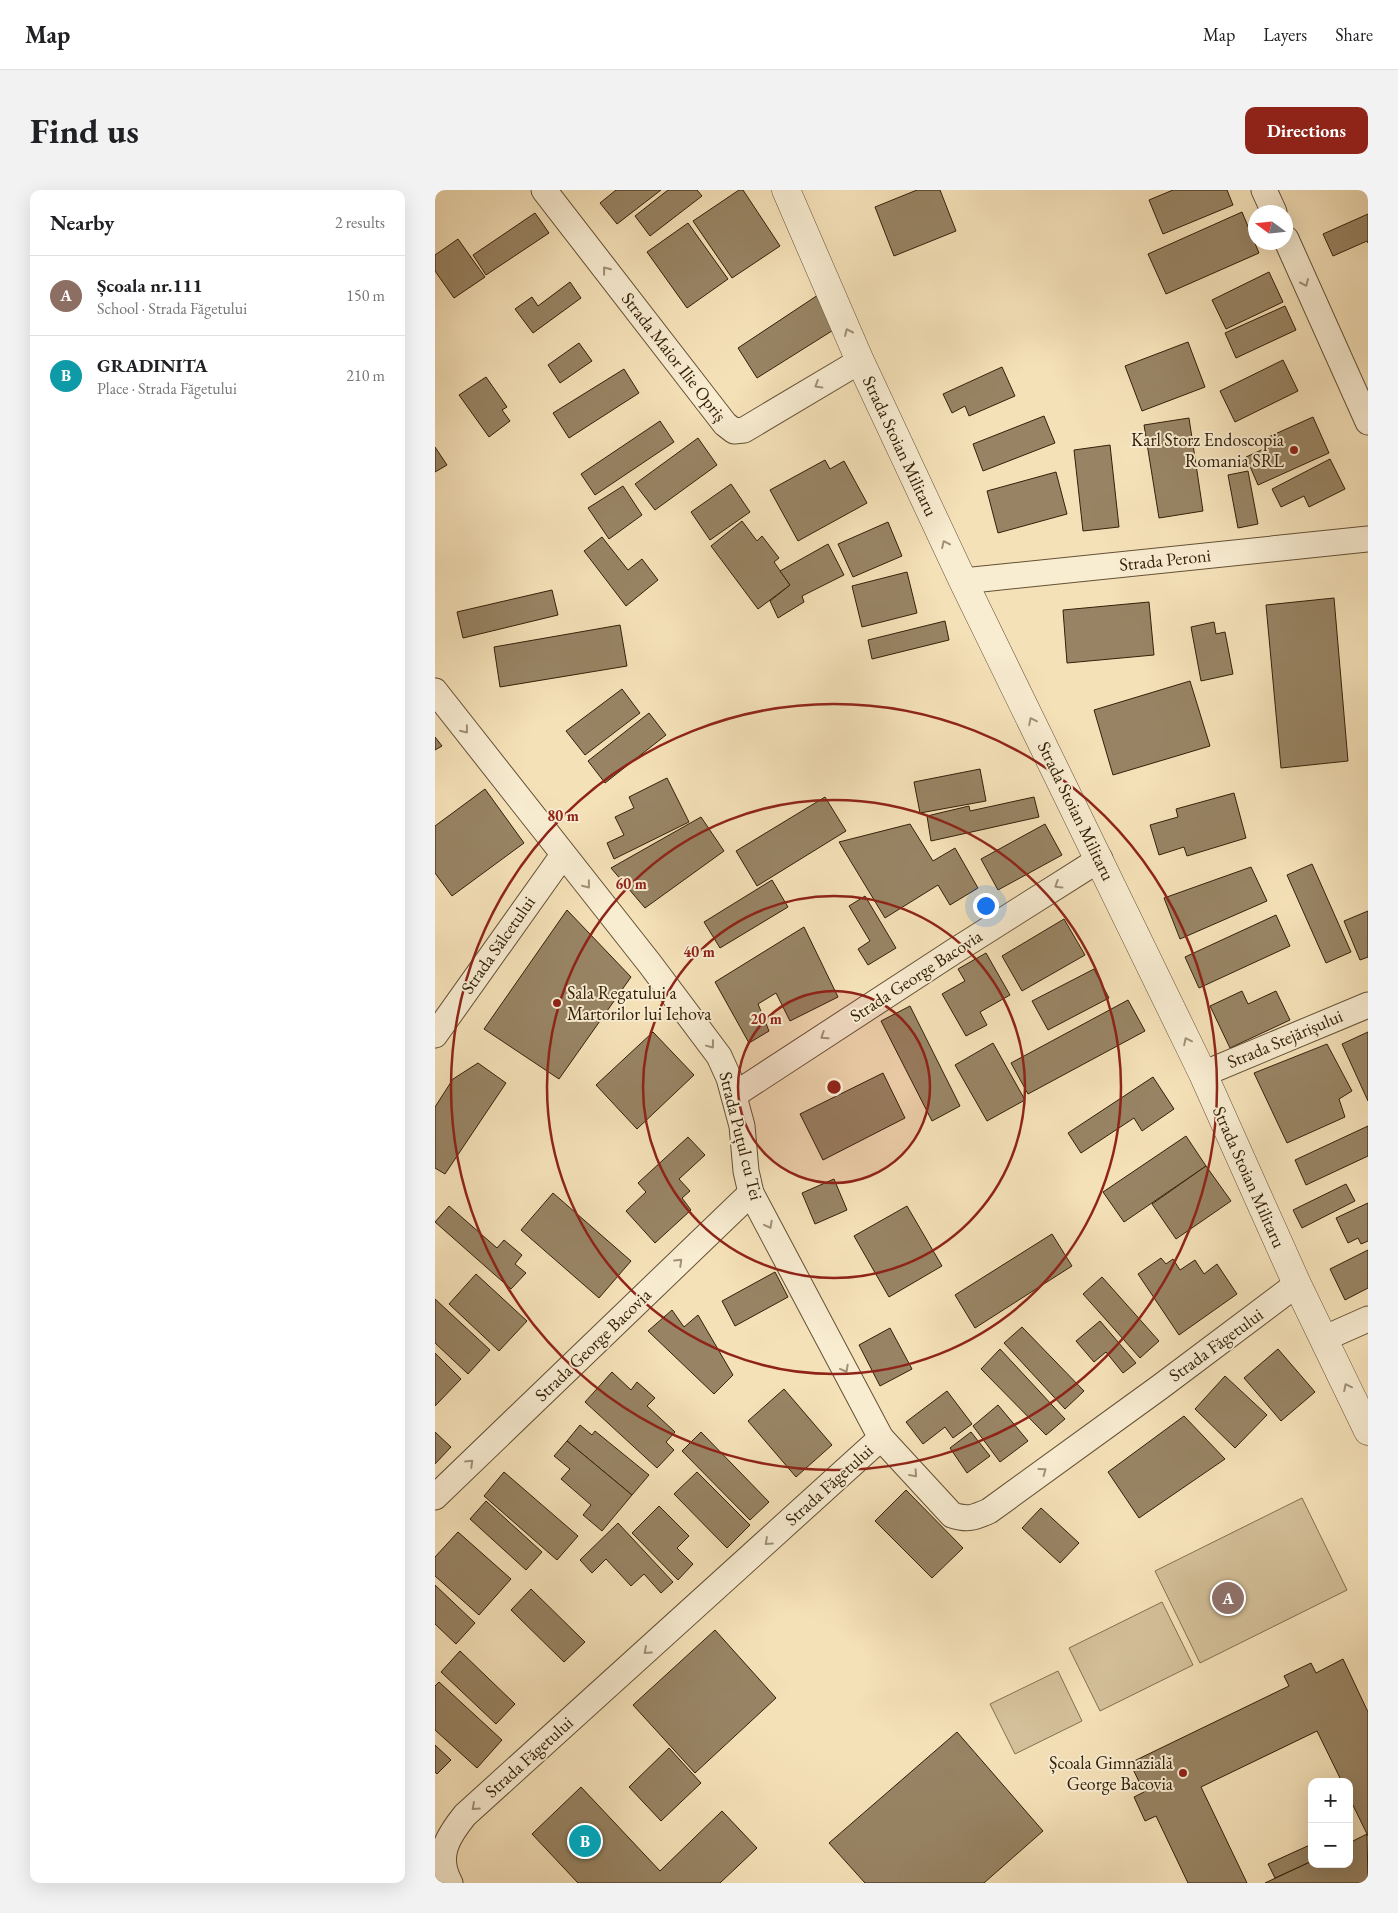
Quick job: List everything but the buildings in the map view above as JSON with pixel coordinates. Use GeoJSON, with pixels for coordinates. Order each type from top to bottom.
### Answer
{"type":"FeatureCollection","features":[{"type":"Feature","properties":{"kind":"street","name":"Strada Maior Ilie Opriș"},"geometry":{"type":"LineString","coordinates":[[544,190],[725,424],[734,431],[745,430],[860,361]]}},
{"type":"Feature","properties":{"kind":"street","name":"Strada Stoian Militaru"},"geometry":{"type":"LineString","coordinates":[[786,190],[860,361],[963,581],[1203,1074],[1297,1284],[1368,1431]]}},
{"type":"Feature","properties":{"kind":"street"},"geometry":{"type":"LineString","coordinates":[[1264,190],[1271,205]]}},
{"type":"Feature","properties":{"kind":"street"},"geometry":{"type":"LineString","coordinates":[[1290,250],[1368,422]]}},
{"type":"Feature","properties":{"kind":"street","name":"Strada Peroni"},"geometry":{"type":"LineString","coordinates":[[963,581],[1368,539]]}},
{"type":"Feature","properties":{"kind":"street","name":"Strada Puțul cu Tei"},"geometry":{"type":"LineString","coordinates":[[435,691],[650,964],[719,1056],[734,1095],[742,1126],[746,1171],[751,1193],[881,1438]]}},
{"type":"Feature","properties":{"kind":"street","name":"Strada Sălcetului"},"geometry":{"type":"LineString","coordinates":[[435,1035],[563,855]]}},
{"type":"Feature","properties":{"kind":"street","name":"Strada George Bacovia"},"geometry":{"type":"LineString","coordinates":[[734,1095],[945,957],[1099,860]]}},
{"type":"Feature","properties":{"kind":"street","name":"Strada Stejărișului"},"geometry":{"type":"LineString","coordinates":[[1203,1074],[1368,1005]]}},
{"type":"Feature","properties":{"kind":"street","name":"Strada George Bacovia"},"geometry":{"type":"LineString","coordinates":[[435,1497],[751,1193]]}},
{"type":"Feature","properties":{"kind":"street","name":"Strada Făgetului"},"geometry":{"type":"LineString","coordinates":[[449,1883],[443,1860],[445,1847],[450,1834],[465,1815],[881,1438],[951,1515],[965,1519],[976,1517],[989,1511],[1160,1387],[1297,1284]]}},
{"type":"Feature","properties":{"kind":"street"},"geometry":{"type":"LineString","coordinates":[[1323,1340],[1368,1319]]}},
{"type":"Feature","properties":{"kind":"shaded area"},"geometry":{"type":"Polygon","coordinates":[[[1302,1498],[1347,1590],[1200,1663],[1155,1571],[1302,1498]]]}},
{"type":"Feature","properties":{"kind":"shaded area"},"geometry":{"type":"Polygon","coordinates":[[[1162,1602],[1193,1665],[1100,1711],[1069,1648],[1162,1602]]]}},
{"type":"Feature","properties":{"kind":"shaded area"},"geometry":{"type":"Polygon","coordinates":[[[1058,1671],[1082,1721],[1015,1754],[990,1704],[1058,1671]]]}},
{"type":"Feature","properties":{"kind":"place","name":"Karl Storz Endoscopia Romania SRL"},"geometry":{"type":"Point","coordinates":[1294,450]}},
{"type":"Feature","properties":{"kind":"place","name":"Sala Regatului a Martorilor lui Iehova"},"geometry":{"type":"Point","coordinates":[557,1003]}},
{"type":"Feature","properties":{"kind":"place","name":"Școala nr.111"},"geometry":{"type":"Point","coordinates":[1228,1598]}},
{"type":"Feature","properties":{"kind":"place","name":"Școala Gimnazială George Bacovia"},"geometry":{"type":"Point","coordinates":[1183,1773]}},
{"type":"Feature","properties":{"kind":"place","name":"GRADINITA"},"geometry":{"type":"Point","coordinates":[585,1841]}}]}
